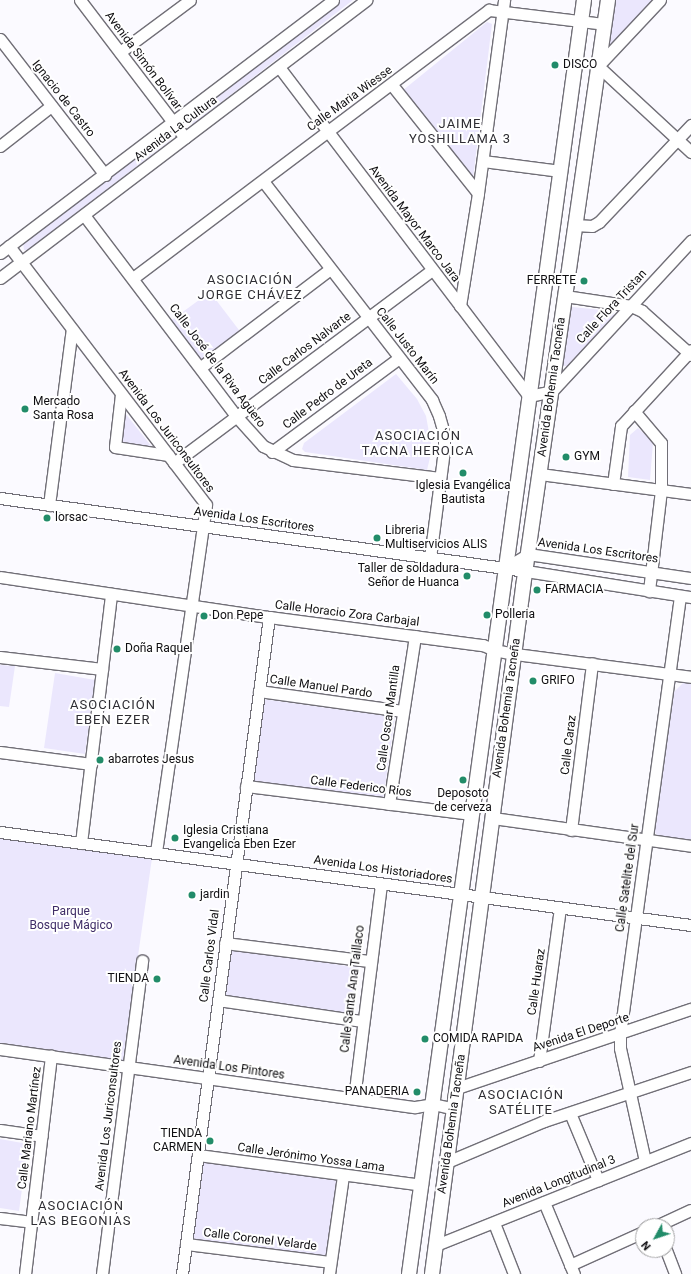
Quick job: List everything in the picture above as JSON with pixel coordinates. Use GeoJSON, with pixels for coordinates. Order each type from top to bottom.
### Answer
{"type":"FeatureCollection","features":[{"type":"Feature","properties":{"kind":"main road","name":"Avenida Bohemia Tacneña"},"geometry":{"type":"LineString","coordinates":[[410,1274],[505,568],[584,0]]}},
{"type":"Feature","properties":{"kind":"main road","name":"Avenida Bohemia Tacneña"},"geometry":{"type":"LineString","coordinates":[[432,1274],[528,554],[608,0]]}},
{"type":"Feature","properties":{"kind":"street","name":"Avenida Simón Bolívar"},"geometry":{"type":"LineString","coordinates":[[80,0],[186,138]]}},
{"type":"Feature","properties":{"kind":"street","name":"Avenida La Cultura"},"geometry":{"type":"LineString","coordinates":[[0,253],[333,0]]}},
{"type":"Feature","properties":{"kind":"street","name":"Avenida La Cultura"},"geometry":{"type":"LineString","coordinates":[[0,278],[366,0]]}},
{"type":"Feature","properties":{"kind":"street"},"geometry":{"type":"LineString","coordinates":[[660,0],[598,66],[691,152]]}},
{"type":"Feature","properties":{"kind":"street"},"geometry":{"type":"LineString","coordinates":[[120,52],[187,1]]}},
{"type":"Feature","properties":{"kind":"street"},"geometry":{"type":"LineString","coordinates":[[460,306],[478,193],[503,5]]}},
{"type":"Feature","properties":{"kind":"street","name":"Calle Maria Wiesse"},"geometry":{"type":"LineString","coordinates":[[134,278],[327,132],[392,85],[489,10],[503,5],[581,23],[604,24]]}},
{"type":"Feature","properties":{"kind":"street","name":"Ignacio de Castro"},"geometry":{"type":"LineString","coordinates":[[1,42],[104,174]]}},
{"type":"Feature","properties":{"kind":"street","name":"Avenida Mayor Marco Jara"},"geometry":{"type":"LineString","coordinates":[[279,67],[529,396]]}},
{"type":"Feature","properties":{"kind":"street"},"geometry":{"type":"LineString","coordinates":[[392,85],[478,193]]}},
{"type":"Feature","properties":{"kind":"street"},"geometry":{"type":"LineString","coordinates":[[0,146],[51,106]]}},
{"type":"Feature","properties":{"kind":"street"},"geometry":{"type":"LineString","coordinates":[[576,225],[592,226],[599,222],[691,125]]}},
{"type":"Feature","properties":{"kind":"street"},"geometry":{"type":"LineString","coordinates":[[482,161],[560,171]]}},
{"type":"Feature","properties":{"kind":"street","name":"Calle Justo Marín"},"geometry":{"type":"LineString","coordinates":[[263,181],[432,400],[439,416],[444,434],[430,558]]}},
{"type":"Feature","properties":{"kind":"street","name":"Calle José de la Riva Agüero"},"geometry":{"type":"LineString","coordinates":[[84,215],[134,278],[237,417],[254,437],[272,452],[292,460],[440,478]]}},
{"type":"Feature","properties":{"kind":"street","name":"Calle Flora Tristan"},"geometry":{"type":"LineString","coordinates":[[552,392],[691,241]]}},
{"type":"Feature","properties":{"kind":"street","name":"Avenida Los Juriconsultores"},"geometry":{"type":"LineString","coordinates":[[9,246],[206,505],[193,606],[156,852]]}},
{"type":"Feature","properties":{"kind":"street"},"geometry":{"type":"LineString","coordinates":[[201,367],[330,269]]}},
{"type":"Feature","properties":{"kind":"street","name":"Calle Carlos Nalvarte"},"geometry":{"type":"LineString","coordinates":[[171,459],[237,417],[432,270]]}},
{"type":"Feature","properties":{"kind":"street"},"geometry":{"type":"LineString","coordinates":[[565,296],[631,306],[642,311],[690,353],[621,426],[613,484]]}},
{"type":"Feature","properties":{"kind":"street"},"geometry":{"type":"LineString","coordinates":[[49,505],[72,329]]}},
{"type":"Feature","properties":{"kind":"street","name":"Calle Pedro de Ureta"},"geometry":{"type":"LineString","coordinates":[[272,452],[399,358]]}},
{"type":"Feature","properties":{"kind":"street"},"geometry":{"type":"LineString","coordinates":[[529,396],[552,392]]}},
{"type":"Feature","properties":{"kind":"street"},"geometry":{"type":"LineString","coordinates":[[121,394],[115,447],[171,459]]}},
{"type":"Feature","properties":{"kind":"street"},"geometry":{"type":"LineString","coordinates":[[634,411],[661,443],[661,490],[650,572],[649,591]]}},
{"type":"Feature","properties":{"kind":"street"},"geometry":{"type":"LineString","coordinates":[[540,474],[691,494]]}},
{"type":"Feature","properties":{"kind":"street","name":"Avenida Los Escritores"},"geometry":{"type":"LineString","coordinates":[[0,498],[526,571],[686,597]]}},
{"type":"Feature","properties":{"kind":"street","name":"Avenida Los Escritores"},"geometry":{"type":"LineString","coordinates":[[505,568],[528,554],[691,578]]}},
{"type":"Feature","properties":{"kind":"street","name":"Calle Horacio Zora Carbajal"},"geometry":{"type":"LineString","coordinates":[[0,577],[269,617],[483,645],[494,650],[515,654],[691,677]]}},
{"type":"Feature","properties":{"kind":"street"},"geometry":{"type":"LineString","coordinates":[[81,843],[111,594]]}},
{"type":"Feature","properties":{"kind":"street","name":"Calle Satelite del Sur"},"geometry":{"type":"LineString","coordinates":[[645,1161],[620,1048],[620,1034],[670,674],[686,597]]}},
{"type":"Feature","properties":{"kind":"street","name":"Calle Carlos Vidal"},"geometry":{"type":"LineString","coordinates":[[182,1274],[235,863],[269,617]]}},
{"type":"Feature","properties":{"kind":"street","name":"Calle Oscar Mantilla"},"geometry":{"type":"LineString","coordinates":[[390,804],[414,636]]}},
{"type":"Feature","properties":{"kind":"street"},"geometry":{"type":"LineString","coordinates":[[0,657],[102,669]]}},
{"type":"Feature","properties":{"kind":"street","name":"Calle Caraz"},"geometry":{"type":"LineString","coordinates":[[571,830],[592,663]]}},
{"type":"Feature","properties":{"kind":"street","name":"Calle Manuel Pardo"},"geometry":{"type":"LineString","coordinates":[[259,691],[403,711]]}},
{"type":"Feature","properties":{"kind":"street"},"geometry":{"type":"LineString","coordinates":[[0,752],[90,764]]}},
{"type":"Feature","properties":{"kind":"street","name":"Calle Federico Rios"},"geometry":{"type":"LineString","coordinates":[[246,786],[472,814]]}},
{"type":"Feature","properties":{"kind":"street"},"geometry":{"type":"LineString","coordinates":[[493,818],[646,841],[691,846]]}},
{"type":"Feature","properties":{"kind":"street","name":"Avenida Los Historiadores"},"geometry":{"type":"LineString","coordinates":[[0,832],[691,925]]}},
{"type":"Feature","properties":{"kind":"street","name":"Calle Santa Ana Taillaco"},"geometry":{"type":"LineString","coordinates":[[354,1098],[369,961],[381,884]]}},
{"type":"Feature","properties":{"kind":"street","name":"Calle Huaraz"},"geometry":{"type":"LineString","coordinates":[[539,1061],[560,907]]}},
{"type":"Feature","properties":{"kind":"street"},"geometry":{"type":"LineString","coordinates":[[225,943],[369,961]]}},
{"type":"Feature","properties":{"kind":"street","name":"Avenida Los Juriconsultores"},"geometry":{"type":"LineString","coordinates":[[102,1274],[142,961]]}},
{"type":"Feature","properties":{"kind":"street"},"geometry":{"type":"LineString","coordinates":[[218,1000],[362,1021]]}},
{"type":"Feature","properties":{"kind":"street","name":"Avenida El Deporte"},"geometry":{"type":"LineString","coordinates":[[457,1088],[691,1009]]}},
{"type":"Feature","properties":{"kind":"street","name":"Avenida Los Pintores"},"geometry":{"type":"LineString","coordinates":[[0,1049],[415,1107],[433,1104],[454,1109]]}},
{"type":"Feature","properties":{"kind":"street","name":"Calle Mariano Martínez"},"geometry":{"type":"LineString","coordinates":[[25,1274],[51,1056]]}},
{"type":"Feature","properties":{"kind":"street"},"geometry":{"type":"LineString","coordinates":[[447,1162],[570,1113],[691,1072]]}},
{"type":"Feature","properties":{"kind":"street"},"geometry":{"type":"LineString","coordinates":[[570,1113],[598,1180]]}},
{"type":"Feature","properties":{"kind":"street"},"geometry":{"type":"LineString","coordinates":[[0,1130],[42,1136]]}},
{"type":"Feature","properties":{"kind":"street","name":"Avenida Longitudinal 3"},"geometry":{"type":"LineString","coordinates":[[436,1245],[691,1143]]}},
{"type":"Feature","properties":{"kind":"street","name":"Calle Jerónimo Yossa Lama"},"geometry":{"type":"LineString","coordinates":[[198,1155],[343,1176],[422,1185]]}},
{"type":"Feature","properties":{"kind":"street"},"geometry":{"type":"LineString","coordinates":[[329,1274],[343,1176]]}},
{"type":"Feature","properties":{"kind":"street"},"geometry":{"type":"LineString","coordinates":[[544,1202],[572,1270],[635,1236]]}},
{"type":"Feature","properties":{"kind":"street"},"geometry":{"type":"LineString","coordinates":[[674,1218],[691,1210]]}},
{"type":"Feature","properties":{"kind":"street"},"geometry":{"type":"LineString","coordinates":[[0,1218],[32,1222]]}},
{"type":"Feature","properties":{"kind":"street"},"geometry":{"type":"LineString","coordinates":[[494,1223],[514,1274]]}},
{"type":"Feature","properties":{"kind":"street","name":"Calle Coronel Velarde"},"geometry":{"type":"LineString","coordinates":[[186,1244],[330,1262]]}},
{"type":"Feature","properties":{"kind":"street"},"geometry":{"type":"LineString","coordinates":[[669,1258],[675,1274]]}},
{"type":"Feature","properties":{"kind":"green space"},"geometry":{"type":"Polygon","coordinates":[[[340,0],[353,0],[193,124],[189,124],[188,117],[340,0]]]}},
{"type":"Feature","properties":{"kind":"green space"},"geometry":{"type":"Polygon","coordinates":[[[612,0],[657,0],[604,51],[612,0]]]}},
{"type":"Feature","properties":{"kind":"green space"},"geometry":{"type":"Polygon","coordinates":[[[487,22],[492,24],[473,178],[402,91],[487,22]]]}},
{"type":"Feature","properties":{"kind":"green space"},"geometry":{"type":"Polygon","coordinates":[[[167,133],[170,133],[172,139],[28,250],[24,250],[23,243],[167,133]]]}},
{"type":"Feature","properties":{"kind":"green space"},"geometry":{"type":"Polygon","coordinates":[[[210,292],[242,334],[202,365],[169,322],[210,292]]]}},
{"type":"Feature","properties":{"kind":"green space"},"geometry":{"type":"Polygon","coordinates":[[[572,307],[613,311],[614,316],[567,366],[562,366],[569,312],[572,307]]]}},
{"type":"Feature","properties":{"kind":"green space"},"geometry":{"type":"Polygon","coordinates":[[[396,374],[417,399],[426,416],[432,449],[427,470],[305,452],[302,449],[304,443],[396,374]]]}},
{"type":"Feature","properties":{"kind":"green space"},"geometry":{"type":"Polygon","coordinates":[[[125,413],[152,447],[150,449],[120,442],[123,414],[125,413]]]}},
{"type":"Feature","properties":{"kind":"green space"},"geometry":{"type":"Polygon","coordinates":[[[638,428],[653,442],[650,480],[628,477],[630,435],[638,428]]]}},
{"type":"Feature","properties":{"kind":"green space"},"geometry":{"type":"Polygon","coordinates":[[[0,665],[15,666],[9,707],[0,706],[0,665]]]}},
{"type":"Feature","properties":{"kind":"green space"},"geometry":{"type":"Polygon","coordinates":[[[55,673],[95,680],[85,754],[44,748],[55,673]]]}},
{"type":"Feature","properties":{"kind":"green space"},"geometry":{"type":"Polygon","coordinates":[[[685,681],[691,682],[691,843],[659,838],[655,832],[674,692],[685,681]]]}},
{"type":"Feature","properties":{"kind":"green space"},"geometry":{"type":"Polygon","coordinates":[[[262,699],[395,717],[383,800],[250,781],[262,699]]]}},
{"type":"Feature","properties":{"kind":"green space","name":"Parque Bosque Mágico"},"geometry":{"type":"Polygon","coordinates":[[[0,837],[152,858],[123,1061],[0,1043],[0,837]]]}},
{"type":"Feature","properties":{"kind":"green space"},"geometry":{"type":"Polygon","coordinates":[[[231,948],[359,968],[352,1016],[224,996],[231,948]]]}},
{"type":"Feature","properties":{"kind":"green space"},"geometry":{"type":"Polygon","coordinates":[[[0,1139],[28,1144],[19,1211],[0,1208],[0,1139]]]}},
{"type":"Feature","properties":{"kind":"green space"},"geometry":{"type":"Polygon","coordinates":[[[204,1162],[335,1179],[338,1182],[328,1252],[324,1256],[195,1239],[191,1234],[200,1164],[204,1162]]]}},
{"type":"Feature","properties":{"kind":"place","name":"DISCO"},"geometry":{"type":"Point","coordinates":[555,65]}},
{"type":"Feature","properties":{"kind":"place","name":"FERRETE"},"geometry":{"type":"Point","coordinates":[584,281]}},
{"type":"Feature","properties":{"kind":"place","name":"Mercado Santa Rosa"},"geometry":{"type":"Point","coordinates":[25,409]}},
{"type":"Feature","properties":{"kind":"place","name":"GYM"},"geometry":{"type":"Point","coordinates":[566,457]}},
{"type":"Feature","properties":{"kind":"place","name":"Iglesia Evangélica Bautista"},"geometry":{"type":"Point","coordinates":[463,473]}},
{"type":"Feature","properties":{"kind":"place","name":"lorsac"},"geometry":{"type":"Point","coordinates":[47,518]}},
{"type":"Feature","properties":{"kind":"place","name":"Libreria Multiservicios ALIS"},"geometry":{"type":"Point","coordinates":[377,538]}},
{"type":"Feature","properties":{"kind":"place","name":"Taller de soldadura Señor de Huanca"},"geometry":{"type":"Point","coordinates":[467,576]}},
{"type":"Feature","properties":{"kind":"place","name":"FARMACIA"},"geometry":{"type":"Point","coordinates":[537,590]}},
{"type":"Feature","properties":{"kind":"place","name":"Polleria"},"geometry":{"type":"Point","coordinates":[487,615]}},
{"type":"Feature","properties":{"kind":"place","name":"Don Pepe"},"geometry":{"type":"Point","coordinates":[204,616]}},
{"type":"Feature","properties":{"kind":"place","name":"Doña Raquel"},"geometry":{"type":"Point","coordinates":[117,649]}},
{"type":"Feature","properties":{"kind":"place","name":"GRIFO"},"geometry":{"type":"Point","coordinates":[533,681]}},
{"type":"Feature","properties":{"kind":"place","name":"abarrotes Jesus"},"geometry":{"type":"Point","coordinates":[100,760]}},
{"type":"Feature","properties":{"kind":"place","name":"Deposoto de cerveza"},"geometry":{"type":"Point","coordinates":[463,780]}},
{"type":"Feature","properties":{"kind":"place","name":"Iglesia Cristiana Evangelica Eben Ezer"},"geometry":{"type":"Point","coordinates":[175,838]}},
{"type":"Feature","properties":{"kind":"place","name":"jardin"},"geometry":{"type":"Point","coordinates":[192,895]}},
{"type":"Feature","properties":{"kind":"place","name":"TIENDA"},"geometry":{"type":"Point","coordinates":[157,979]}},
{"type":"Feature","properties":{"kind":"place","name":"COMIDA RAPIDA"},"geometry":{"type":"Point","coordinates":[425,1039]}},
{"type":"Feature","properties":{"kind":"place","name":"PANADERIA"},"geometry":{"type":"Point","coordinates":[417,1092]}},
{"type":"Feature","properties":{"kind":"place","name":"TIENDA CARMEN"},"geometry":{"type":"Point","coordinates":[210,1141]}},
{"type":"Feature","properties":{"kind":"district","name":"JAIME YOSHILLAMA 3"},"geometry":{"type":"Point","coordinates":[460,132]}},
{"type":"Feature","properties":{"kind":"district","name":"ASOCIACIÓN JORGE CHÁVEZ"},"geometry":{"type":"Point","coordinates":[250,288]}},
{"type":"Feature","properties":{"kind":"district","name":"ASOCIACIÓN TACNA HEROICA"},"geometry":{"type":"Point","coordinates":[418,444]}},
{"type":"Feature","properties":{"kind":"district","name":"ASOCIACIÓN EBEN EZER"},"geometry":{"type":"Point","coordinates":[113,714]}},
{"type":"Feature","properties":{"kind":"district","name":"ASOCIACIÓN SATÉLITE"},"geometry":{"type":"Point","coordinates":[521,1104]}},
{"type":"Feature","properties":{"kind":"district","name":"ASOCIACIÓN LAS BEGONIAS"},"geometry":{"type":"Point","coordinates":[81,1214]}}]}
